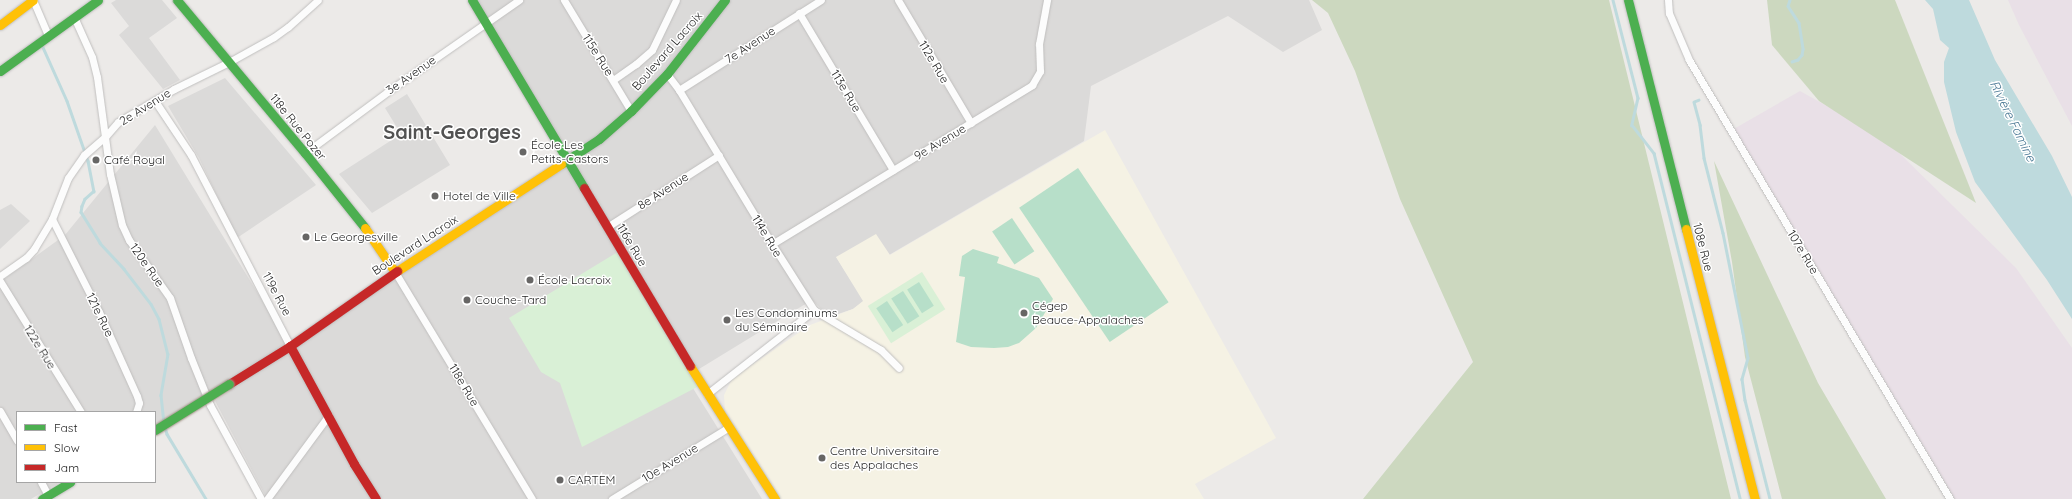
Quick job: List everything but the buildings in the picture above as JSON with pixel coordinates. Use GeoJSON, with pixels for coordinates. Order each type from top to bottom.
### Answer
{"type":"FeatureCollection","features":[{"type":"Feature","properties":{"kind":"main road"},"geometry":{"type":"LineString","coordinates":[[0,25],[33,0]]}},
{"type":"Feature","properties":{"kind":"main road"},"geometry":{"type":"LineString","coordinates":[[0,71],[98,0]]}},
{"type":"Feature","properties":{"kind":"main road","name":"118e Rue Pozer"},"geometry":{"type":"LineString","coordinates":[[177,0],[305,153],[368,232],[396,272]]}},
{"type":"Feature","properties":{"kind":"main road","name":"116e Rue"},"geometry":{"type":"LineString","coordinates":[[472,0],[707,394],[775,499]]}},
{"type":"Feature","properties":{"kind":"main road","name":"Boulevard Lacroix"},"geometry":{"type":"LineString","coordinates":[[156,429],[290,346],[396,272],[599,139],[631,111],[666,74],[697,38],[725,0]]}},
{"type":"Feature","properties":{"kind":"main road","name":"108e Rue"},"geometry":{"type":"LineString","coordinates":[[1628,0],[1755,499]]}},
{"type":"Feature","properties":{"kind":"main road","name":"119e Rue"},"geometry":{"type":"LineString","coordinates":[[290,346],[368,489],[376,499]]}},
{"type":"Feature","properties":{"kind":"main road"},"geometry":{"type":"LineString","coordinates":[[45,497],[68,483]]}},
{"type":"Feature","properties":{"kind":"street"},"geometry":{"type":"LineString","coordinates":[[33,0],[48,35]]}},
{"type":"Feature","properties":{"kind":"street","name":"2e Avenue"},"geometry":{"type":"LineString","coordinates":[[0,276],[26,258],[34,249],[52,219],[68,178],[86,153],[105,137],[118,122],[174,89],[229,62],[288,28],[318,0]]}},
{"type":"Feature","properties":{"kind":"street","name":"3e Avenue"},"geometry":{"type":"LineString","coordinates":[[305,153],[486,22],[519,0]]}},
{"type":"Feature","properties":{"kind":"street","name":"115e Rue"},"geometry":{"type":"LineString","coordinates":[[564,0],[631,111]]}},
{"type":"Feature","properties":{"kind":"street"},"geometry":{"type":"LineString","coordinates":[[613,80],[636,64],[652,50],[676,0]]}},
{"type":"Feature","properties":{"kind":"street","name":"7e Avenue"},"geometry":{"type":"LineString","coordinates":[[679,90],[820,0]]}},
{"type":"Feature","properties":{"kind":"street","name":"112e Rue"},"geometry":{"type":"LineString","coordinates":[[898,0],[971,123]]}},
{"type":"Feature","properties":{"kind":"street","name":"9e Avenue"},"geometry":{"type":"LineString","coordinates":[[772,244],[1023,92],[1032,85],[1040,71],[1039,44],[1041,26],[1047,0]]}},
{"type":"Feature","properties":{"kind":"street","name":"107e Rue"},"geometry":{"type":"LineString","coordinates":[[1668,0],[1669,13],[1689,60],[1950,499]]}},
{"type":"Feature","properties":{"kind":"street","name":"113e Rue"},"geometry":{"type":"LineString","coordinates":[[799,13],[893,170]]}},
{"type":"Feature","properties":{"kind":"street","name":"120e Rue"},"geometry":{"type":"LineString","coordinates":[[74,17],[92,57],[100,91],[110,174],[122,225],[129,240],[170,298],[191,358],[210,405],[261,499]]}},
{"type":"Feature","properties":{"kind":"street","name":"114e Rue"},"geometry":{"type":"LineString","coordinates":[[666,74],[679,90],[772,244],[814,310],[882,350],[899,368]]}},
{"type":"Feature","properties":{"kind":"street","name":"119e Rue"},"geometry":{"type":"LineString","coordinates":[[155,101],[190,155],[290,346]]}},
{"type":"Feature","properties":{"kind":"street","name":"8e Avenue"},"geometry":{"type":"LineString","coordinates":[[607,227],[719,155]]}},
{"type":"Feature","properties":{"kind":"street","name":"121e Rue"},"geometry":{"type":"LineString","coordinates":[[52,219],[99,312],[137,396],[139,403],[136,411]]}},
{"type":"Feature","properties":{"kind":"street","name":"118e Rue"},"geometry":{"type":"LineString","coordinates":[[396,272],[532,499]]}},
{"type":"Feature","properties":{"kind":"street","name":"122e Rue"},"geometry":{"type":"LineString","coordinates":[[0,281],[80,411]]}},
{"type":"Feature","properties":{"kind":"street"},"geometry":{"type":"LineString","coordinates":[[707,394],[814,310]]}},
{"type":"Feature","properties":{"kind":"street"},"geometry":{"type":"LineString","coordinates":[[0,411],[16,438]]}},
{"type":"Feature","properties":{"kind":"street"},"geometry":{"type":"LineString","coordinates":[[267,499],[329,415]]}},
{"type":"Feature","properties":{"kind":"street","name":"10e Avenue"},"geometry":{"type":"LineString","coordinates":[[612,499],[729,427]]}},
{"type":"Feature","properties":{"kind":"street"},"geometry":{"type":"LineString","coordinates":[[41,483],[45,497]]}},
{"type":"Feature","properties":{"kind":"shaded area"},"geometry":{"type":"Polygon","coordinates":[[[116,0],[162,0],[177,18],[149,38],[180,80],[163,89],[119,35],[129,26],[111,3],[116,0]]]}},
{"type":"Feature","properties":{"kind":"shaded area"},"geometry":{"type":"Polygon","coordinates":[[[475,0],[1309,0],[1322,30],[1283,52],[1228,16],[1091,86],[1084,141],[889,255],[836,257],[864,301],[853,309],[829,317],[812,300],[686,377],[762,499],[267,499],[215,401],[567,159],[475,0]]]}},
{"type":"Feature","properties":{"kind":"shaded area"},"geometry":{"type":"Polygon","coordinates":[[[2008,0],[2072,0],[2072,126],[2019,25],[2008,0]]]}},
{"type":"Feature","properties":{"kind":"shaded area"},"geometry":{"type":"Polygon","coordinates":[[[225,78],[316,185],[237,238],[199,158],[168,106],[225,78]]]}},
{"type":"Feature","properties":{"kind":"shaded area"},"geometry":{"type":"Polygon","coordinates":[[[1800,91],[1884,138],[2016,268],[2072,348],[2072,499],[1955,499],[1732,130],[1800,91]]]}},
{"type":"Feature","properties":{"kind":"shaded area"},"geometry":{"type":"Polygon","coordinates":[[[407,94],[450,165],[372,213],[339,174],[401,134],[385,108],[407,94]]]}},
{"type":"Feature","properties":{"kind":"shaded area"},"geometry":{"type":"Polygon","coordinates":[[[155,125],[290,346],[156,425],[156,411],[16,411],[16,483],[58,483],[31,499],[0,499],[0,282],[65,235],[155,125]]]}},
{"type":"Feature","properties":{"kind":"shaded area","name":"Cégep Beauce-Appalaches"},"geometry":{"type":"Polygon","coordinates":[[[1105,130],[1276,438],[1195,484],[1204,499],[779,499],[725,411],[724,395],[731,381],[737,375],[810,325],[853,309],[863,301],[836,257],[876,234],[890,255],[1105,130]]]}},
{"type":"Feature","properties":{"kind":"shaded area"},"geometry":{"type":"Polygon","coordinates":[[[11,204],[30,221],[0,249],[0,210],[11,204]]]}},
{"type":"Feature","properties":{"kind":"green space"},"geometry":{"type":"Polygon","coordinates":[[[1312,0],[1609,0],[1731,499],[1363,499],[1473,362],[1400,199],[1355,71],[1328,13],[1312,0]]]}},
{"type":"Feature","properties":{"kind":"green space"},"geometry":{"type":"Polygon","coordinates":[[[1767,0],[1895,0],[1976,203],[1819,101],[1772,45],[1767,0]]]}},
{"type":"Feature","properties":{"kind":"green space"},"geometry":{"type":"Polygon","coordinates":[[[1714,161],[1818,383],[1886,499],[1782,499],[1745,357],[1732,262],[1714,161]]]}},
{"type":"Feature","properties":{"kind":"green space"},"geometry":{"type":"Polygon","coordinates":[[[1078,168],[1169,302],[1110,342],[1019,208],[1078,168]]]}},
{"type":"Feature","properties":{"kind":"green space"},"geometry":{"type":"Polygon","coordinates":[[[1012,218],[1034,251],[1014,265],[992,231],[1012,218]]]}},
{"type":"Feature","properties":{"kind":"green space"},"geometry":{"type":"Polygon","coordinates":[[[973,249],[999,257],[997,263],[1039,278],[1053,299],[1036,328],[1019,343],[1008,347],[994,348],[971,347],[956,342],[965,277],[959,276],[962,256],[973,249]]]}},
{"type":"Feature","properties":{"kind":"green space"},"geometry":{"type":"Polygon","coordinates":[[[621,250],[701,385],[582,447],[560,383],[541,372],[509,318],[621,250]]]}},
{"type":"Feature","properties":{"kind":"green space"},"geometry":{"type":"Polygon","coordinates":[[[922,272],[945,309],[891,343],[868,306],[922,272]]]}},
{"type":"Feature","properties":{"kind":"green space"},"geometry":{"type":"Polygon","coordinates":[[[919,282],[934,306],[922,313],[907,289],[919,282]]]}},
{"type":"Feature","properties":{"kind":"green space"},"geometry":{"type":"Polygon","coordinates":[[[903,291],[919,316],[908,324],[891,299],[903,291]]]}},
{"type":"Feature","properties":{"kind":"green space"},"geometry":{"type":"Polygon","coordinates":[[[887,301],[903,325],[892,332],[876,308],[887,301]]]}},
{"type":"Feature","properties":{"kind":"water","name":"Rivière Famine"},"geometry":{"type":"Polygon","coordinates":[[[1925,0],[1969,0],[1995,60],[2052,156],[2072,197],[2072,319],[2047,280],[1975,182],[1956,132],[1944,82],[1944,62],[1949,48],[1940,40],[1933,9],[1925,0]]]}},
{"type":"Feature","properties":{"kind":"waterway"},"geometry":{"type":"LineString","coordinates":[[1613,0],[1638,98],[1632,125],[1654,153],[1740,499]]}},
{"type":"Feature","properties":{"kind":"waterway"},"geometry":{"type":"LineString","coordinates":[[1790,0],[1788,6],[1799,23],[1803,49],[1802,55],[1798,60],[1792,62]]}},
{"type":"Feature","properties":{"kind":"waterway"},"geometry":{"type":"LineString","coordinates":[[42,45],[67,101],[88,161],[94,191],[85,199],[81,212],[100,243],[124,269],[151,304],[159,319],[168,354],[161,395],[164,422]]}},
{"type":"Feature","properties":{"kind":"waterway"},"geometry":{"type":"LineString","coordinates":[[1699,100],[1694,102],[1700,125],[1704,158],[1723,233],[1748,358],[1742,379],[1745,400],[1770,499]]}},
{"type":"Feature","properties":{"kind":"waterway"},"geometry":{"type":"LineString","coordinates":[[165,427],[167,434],[206,499]]}},
{"type":"Feature","properties":{"kind":"traffic: fast"},"geometry":{"type":"LineString","coordinates":[[0,71],[98,0]]}},
{"type":"Feature","properties":{"kind":"traffic: fast"},"geometry":{"type":"LineString","coordinates":[[177,0],[305,153],[365,228]]}},
{"type":"Feature","properties":{"kind":"traffic: fast"},"geometry":{"type":"LineString","coordinates":[[472,0],[584,188]]}},
{"type":"Feature","properties":{"kind":"traffic: fast"},"geometry":{"type":"LineString","coordinates":[[561,164],[599,139],[631,111],[667,74],[725,0]]}},
{"type":"Feature","properties":{"kind":"traffic: fast"},"geometry":{"type":"LineString","coordinates":[[1628,0],[1686,229]]}},
{"type":"Feature","properties":{"kind":"traffic: fast"},"geometry":{"type":"LineString","coordinates":[[156,429],[229,384]]}},
{"type":"Feature","properties":{"kind":"traffic: fast"},"geometry":{"type":"LineString","coordinates":[[42,499],[68,483]]}},
{"type":"Feature","properties":{"kind":"traffic: slow"},"geometry":{"type":"LineString","coordinates":[[0,25],[33,0]]}},
{"type":"Feature","properties":{"kind":"traffic: slow"},"geometry":{"type":"LineString","coordinates":[[397,271],[561,164]]}},
{"type":"Feature","properties":{"kind":"traffic: slow"},"geometry":{"type":"LineString","coordinates":[[365,228],[395,272]]}},
{"type":"Feature","properties":{"kind":"traffic: slow"},"geometry":{"type":"LineString","coordinates":[[1686,229],[1755,499]]}},
{"type":"Feature","properties":{"kind":"traffic: slow"},"geometry":{"type":"LineString","coordinates":[[690,366],[775,499]]}},
{"type":"Feature","properties":{"kind":"traffic: jam"},"geometry":{"type":"LineString","coordinates":[[584,188],[690,366]]}},
{"type":"Feature","properties":{"kind":"traffic: jam"},"geometry":{"type":"LineString","coordinates":[[229,384],[290,346],[397,271]]}},
{"type":"Feature","properties":{"kind":"traffic: jam"},"geometry":{"type":"LineString","coordinates":[[290,346],[354,464],[376,499]]}},
{"type":"Feature","properties":{"kind":"place","name":"École Les Petits-Castors"},"geometry":{"type":"Point","coordinates":[523,152]}},
{"type":"Feature","properties":{"kind":"place","name":"Café Royal"},"geometry":{"type":"Point","coordinates":[96,160]}},
{"type":"Feature","properties":{"kind":"place","name":"Hotel de Ville"},"geometry":{"type":"Point","coordinates":[435,196]}},
{"type":"Feature","properties":{"kind":"place","name":"Le Georgesville"},"geometry":{"type":"Point","coordinates":[306,237]}},
{"type":"Feature","properties":{"kind":"place","name":"École Lacroix"},"geometry":{"type":"Point","coordinates":[530,280]}},
{"type":"Feature","properties":{"kind":"place","name":"Couche-Tard"},"geometry":{"type":"Point","coordinates":[467,300]}},
{"type":"Feature","properties":{"kind":"place","name":"Cégep Beauce-Appalaches"},"geometry":{"type":"Point","coordinates":[1024,313]}},
{"type":"Feature","properties":{"kind":"place","name":"Les Condominums du Séminaire"},"geometry":{"type":"Point","coordinates":[727,320]}},
{"type":"Feature","properties":{"kind":"place","name":"Centre Universitaire des Appalaches"},"geometry":{"type":"Point","coordinates":[822,458]}},
{"type":"Feature","properties":{"kind":"place","name":"CARTEM"},"geometry":{"type":"Point","coordinates":[560,480]}},
{"type":"Feature","properties":{"kind":"district","name":"Saint-Georges"},"geometry":{"type":"Point","coordinates":[452,131]}}]}
